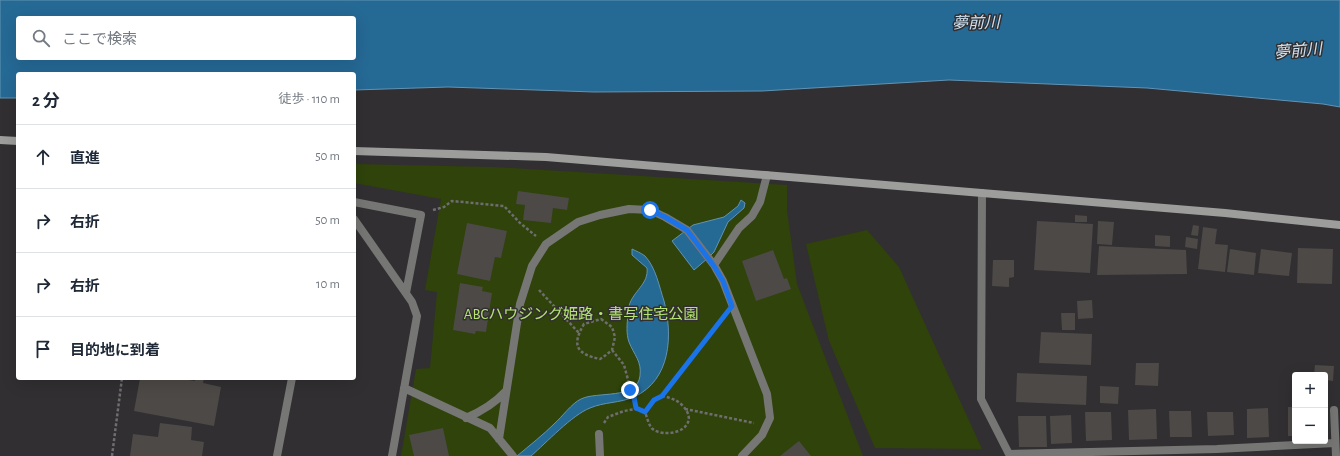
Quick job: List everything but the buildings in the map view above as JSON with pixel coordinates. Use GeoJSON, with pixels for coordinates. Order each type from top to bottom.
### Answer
{"type":"FeatureCollection","features":[{"type":"Feature","properties":{"kind":"street"},"geometry":{"type":"LineString","coordinates":[[0,140],[16,141]]}},
{"type":"Feature","properties":{"kind":"street"},"geometry":{"type":"LineString","coordinates":[[356,151],[546,157],[1218,212],[1340,225]]}},
{"type":"Feature","properties":{"kind":"street"},"geometry":{"type":"LineString","coordinates":[[714,266],[739,228],[752,216],[760,202],[767,175]]}},
{"type":"Feature","properties":{"kind":"street"},"geometry":{"type":"LineString","coordinates":[[982,193],[981,399],[1009,454],[1335,443]]}},
{"type":"Feature","properties":{"kind":"street"},"geometry":{"type":"LineString","coordinates":[[356,202],[421,215],[406,293]]}},
{"type":"Feature","properties":{"kind":"street"},"geometry":{"type":"LineString","coordinates":[[499,439],[520,304],[532,266],[546,244],[578,222],[600,215],[629,209],[650,210],[687,230],[714,266],[723,281],[767,394],[770,418],[762,435],[742,456]]}},
{"type":"Feature","properties":{"kind":"street"},"geometry":{"type":"LineString","coordinates":[[356,222],[412,302],[417,316],[392,456]]}},
{"type":"Feature","properties":{"kind":"street"},"geometry":{"type":"LineString","coordinates":[[277,456],[292,380]]}},
{"type":"Feature","properties":{"kind":"street"},"geometry":{"type":"LineString","coordinates":[[404,388],[490,428],[513,456]]}},
{"type":"Feature","properties":{"kind":"street"},"geometry":{"type":"LineString","coordinates":[[466,418],[495,403],[506,391]]}},
{"type":"Feature","properties":{"kind":"street"},"geometry":{"type":"LineString","coordinates":[[1334,410],[1336,456]]}},
{"type":"Feature","properties":{"kind":"street"},"geometry":{"type":"LineString","coordinates":[[599,434],[600,456]]}},
{"type":"Feature","properties":{"kind":"path"},"geometry":{"type":"LineString","coordinates":[[421,215],[444,207],[452,202],[504,206],[520,223],[546,244]]}},
{"type":"Feature","properties":{"kind":"path"},"geometry":{"type":"LineString","coordinates":[[528,278],[579,333]]}},
{"type":"Feature","properties":{"kind":"path"},"geometry":{"type":"LineString","coordinates":[[645,412],[654,400],[662,396],[732,306]]}},
{"type":"Feature","properties":{"kind":"path"},"geometry":{"type":"LineString","coordinates":[[601,319],[612,327],[615,337],[612,350],[600,358],[586,355],[579,350],[577,343],[579,333],[584,324],[601,319]]}},
{"type":"Feature","properties":{"kind":"path"},"geometry":{"type":"LineString","coordinates":[[612,350],[624,365],[636,408]]}},
{"type":"Feature","properties":{"kind":"path"},"geometry":{"type":"LineString","coordinates":[[112,456],[122,380]]}},
{"type":"Feature","properties":{"kind":"path"},"geometry":{"type":"LineString","coordinates":[[599,434],[608,417],[636,408],[645,412],[651,428],[661,433],[676,433],[684,429],[688,424],[689,415],[682,404],[662,396]]}},
{"type":"Feature","properties":{"kind":"path"},"geometry":{"type":"LineString","coordinates":[[685,409],[767,425]]}},
{"type":"Feature","properties":{"kind":"green space","name":"ABCハウジング姫路・書写住宅公園"},"geometry":{"type":"Polygon","coordinates":[[[356,164],[494,167],[787,185],[787,210],[797,284],[863,456],[401,456],[416,369],[430,368],[437,292],[425,290],[441,199],[356,183],[356,164]]]}},
{"type":"Feature","properties":{"kind":"green space"},"geometry":{"type":"Polygon","coordinates":[[[867,230],[899,267],[982,449],[875,448],[829,341],[806,244],[867,230]]]}},
{"type":"Feature","properties":{"kind":"water","name":"夢前川"},"geometry":{"type":"Polygon","coordinates":[[[0,0],[1340,0],[1340,107],[1323,104],[1147,88],[949,80],[762,91],[594,92],[448,87],[356,90],[356,72],[16,72],[16,98],[0,98],[0,0]]]}},
{"type":"Feature","properties":{"kind":"water"},"geometry":{"type":"Polygon","coordinates":[[[741,200],[745,203],[744,208],[728,222],[714,252],[694,270],[672,241],[693,225],[724,217],[738,206],[741,200]]]}},
{"type":"Feature","properties":{"kind":"water"},"geometry":{"type":"Polygon","coordinates":[[[632,249],[645,256],[652,266],[657,277],[667,314],[668,342],[666,355],[656,380],[634,397],[590,408],[567,423],[531,456],[517,456],[581,399],[624,392],[632,389],[637,384],[640,376],[640,366],[628,339],[628,310],[631,301],[646,279],[647,268],[632,255],[632,249]]]}},
{"type":"Feature","properties":{"kind":"route"},"geometry":{"type":"LineString","coordinates":[[630,390],[634,397],[636,408],[645,412],[654,400],[662,396],[732,306],[723,281],[714,266],[687,230],[650,210]]}}]}
